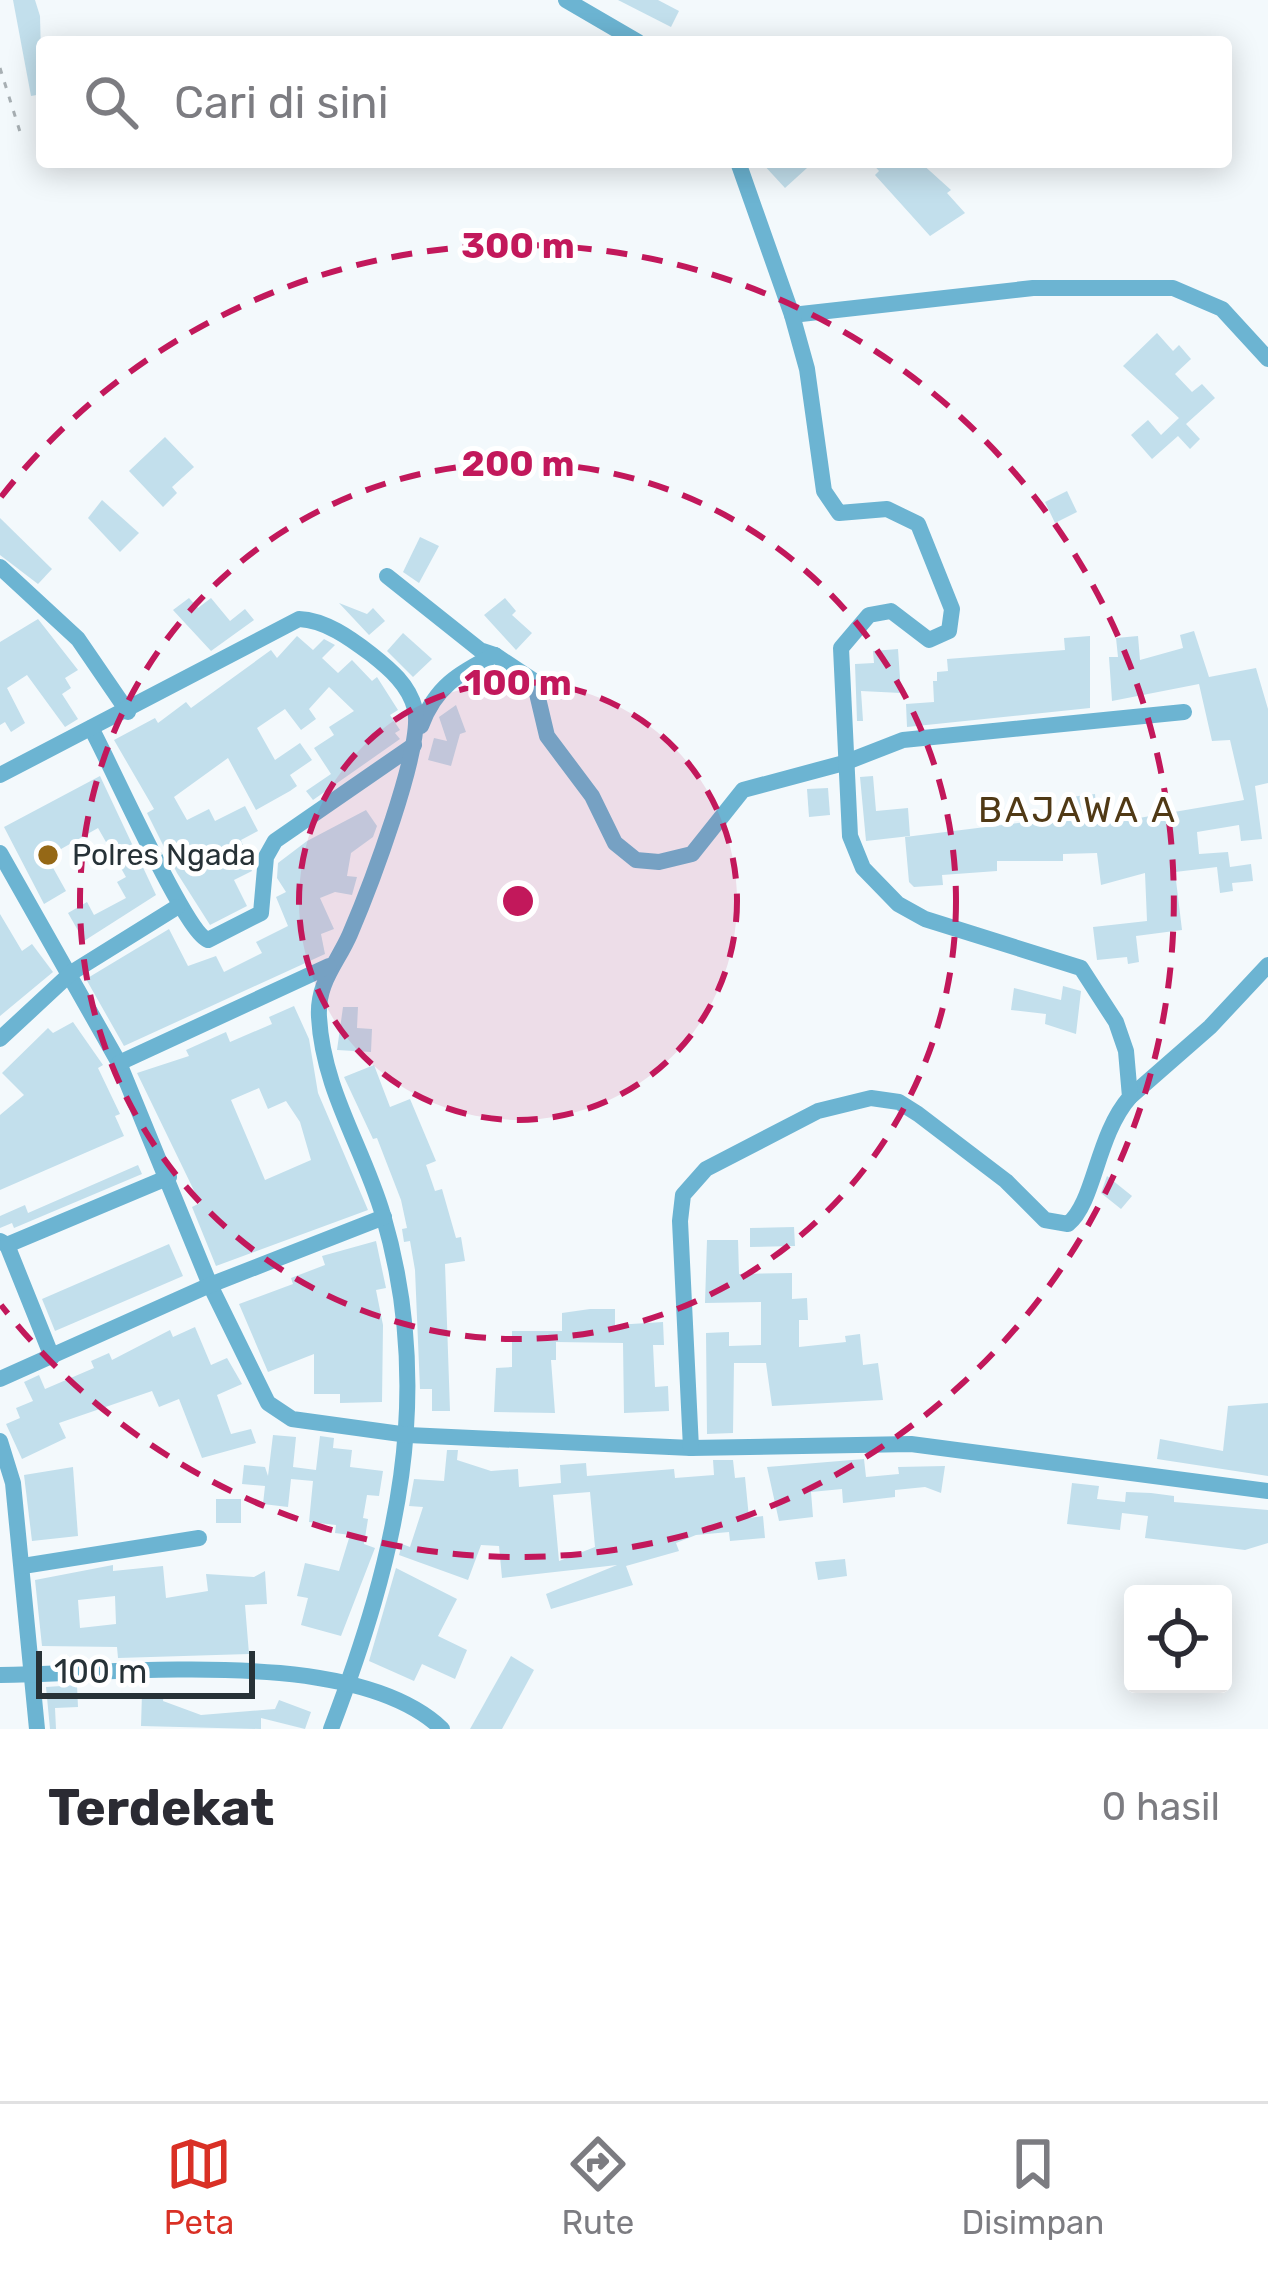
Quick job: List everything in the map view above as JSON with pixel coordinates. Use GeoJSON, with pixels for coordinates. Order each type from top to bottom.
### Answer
{"type":"FeatureCollection","features":[{"type":"Feature","properties":{"kind":"street"},"geometry":{"type":"LineString","coordinates":[[566,0],[628,36]]}},
{"type":"Feature","properties":{"kind":"street"},"geometry":{"type":"LineString","coordinates":[[741,168],[807,369],[815,448],[830,503],[843,514],[887,509],[918,524],[953,614],[949,631],[928,640],[891,610],[868,615],[852,628],[838,657],[850,836],[863,868],[898,904],[925,919],[1082,968],[1116,1022],[1126,1051],[1130,1097]]}},
{"type":"Feature","properties":{"kind":"street"},"geometry":{"type":"LineString","coordinates":[[792,314],[1033,288],[1173,288],[1235,319],[1268,359]]}},
{"type":"Feature","properties":{"kind":"street"},"geometry":{"type":"LineString","coordinates":[[0,567],[78,640],[128,712]]}},
{"type":"Feature","properties":{"kind":"street"},"geometry":{"type":"LineString","coordinates":[[387,576],[464,639],[535,681],[547,736],[562,764],[592,796],[615,843],[636,860],[669,862],[692,854],[743,790],[844,763],[903,740],[1184,712]]}},
{"type":"Feature","properties":{"kind":"street"},"geometry":{"type":"LineString","coordinates":[[0,775],[128,712],[289,622],[311,619],[358,644],[394,674],[414,704],[416,738]]}},
{"type":"Feature","properties":{"kind":"street"},"geometry":{"type":"LineString","coordinates":[[331,1729],[386,1559],[408,1435],[410,1344],[384,1217],[326,1068],[319,1003],[330,966],[353,925],[416,738],[441,688],[495,656]]}},
{"type":"Feature","properties":{"kind":"street"},"geometry":{"type":"LineString","coordinates":[[91,728],[146,832],[177,907],[195,934],[208,940],[255,919],[266,899],[266,857],[275,841],[416,738]]}},
{"type":"Feature","properties":{"kind":"street"},"geometry":{"type":"LineString","coordinates":[[0,853],[119,1063],[210,1285],[268,1403],[280,1415],[471,1440],[691,1448],[911,1444],[1268,1491]]}},
{"type":"Feature","properties":{"kind":"street"},"geometry":{"type":"LineString","coordinates":[[0,1039],[71,973],[177,907]]}},
{"type":"Feature","properties":{"kind":"street"},"geometry":{"type":"LineString","coordinates":[[691,1448],[680,1221],[682,1195],[706,1169],[834,1105],[871,1098],[899,1102],[1006,1180],[1046,1220],[1068,1224],[1084,1207],[1111,1119],[1210,1027],[1268,964]]}},
{"type":"Feature","properties":{"kind":"street"},"geometry":{"type":"LineString","coordinates":[[119,1063],[330,966]]}},
{"type":"Feature","properties":{"kind":"street"},"geometry":{"type":"LineString","coordinates":[[52,1357],[4,1243],[169,1177]]}},
{"type":"Feature","properties":{"kind":"street"},"geometry":{"type":"LineString","coordinates":[[0,1379],[210,1285],[384,1217]]}},
{"type":"Feature","properties":{"kind":"street"},"geometry":{"type":"LineString","coordinates":[[0,1441],[10,1468],[37,1729]]}},
{"type":"Feature","properties":{"kind":"street"},"geometry":{"type":"LineString","coordinates":[[22,1566],[199,1538]]}},
{"type":"Feature","properties":{"kind":"street"},"geometry":{"type":"LineString","coordinates":[[0,1675],[186,1671],[350,1680],[405,1703],[442,1729]]}},
{"type":"Feature","properties":{"kind":"path"},"geometry":{"type":"LineString","coordinates":[[0,68],[21,135]]}},
{"type":"Feature","properties":{"kind":"building"},"geometry":{"type":"Polygon","coordinates":[[[13,0],[35,0],[40,16],[36,95],[31,96],[13,0]]]}},
{"type":"Feature","properties":{"kind":"building"},"geometry":{"type":"Polygon","coordinates":[[[618,0],[658,0],[679,11],[671,27],[618,0]]]}},
{"type":"Feature","properties":{"kind":"building"},"geometry":{"type":"Polygon","coordinates":[[[767,168],[807,168],[785,188],[767,168]]]}},
{"type":"Feature","properties":{"kind":"building"},"geometry":{"type":"Polygon","coordinates":[[[876,168],[927,168],[951,190],[947,193],[965,213],[930,236],[875,175],[876,168]]]}},
{"type":"Feature","properties":{"kind":"building"},"geometry":{"type":"Polygon","coordinates":[[[1157,333],[1173,351],[1179,345],[1191,359],[1175,374],[1192,392],[1202,384],[1215,398],[1186,424],[1200,439],[1190,449],[1178,436],[1152,459],[1131,435],[1148,420],[1161,435],[1179,418],[1123,366],[1157,333]]]}},
{"type":"Feature","properties":{"kind":"building"},"geometry":{"type":"Polygon","coordinates":[[[165,437],[194,467],[172,487],[177,493],[163,507],[129,471],[165,437]]]}},
{"type":"Feature","properties":{"kind":"building"},"geometry":{"type":"Polygon","coordinates":[[[1067,491],[1077,512],[1055,523],[1045,502],[1067,491]]]}},
{"type":"Feature","properties":{"kind":"building"},"geometry":{"type":"Polygon","coordinates":[[[102,500],[139,533],[120,552],[88,518],[102,500]]]}},
{"type":"Feature","properties":{"kind":"building"},"geometry":{"type":"Polygon","coordinates":[[[0,518],[52,569],[38,584],[0,555],[0,518]]]}},
{"type":"Feature","properties":{"kind":"building"},"geometry":{"type":"Polygon","coordinates":[[[420,537],[439,546],[419,583],[403,572],[420,537]]]}},
{"type":"Feature","properties":{"kind":"building"},"geometry":{"type":"Polygon","coordinates":[[[189,598],[198,608],[211,598],[230,621],[245,609],[254,620],[211,651],[173,610],[189,598]]]}},
{"type":"Feature","properties":{"kind":"building"},"geometry":{"type":"Polygon","coordinates":[[[505,598],[516,611],[512,615],[532,633],[516,650],[484,615],[505,598]]]}},
{"type":"Feature","properties":{"kind":"building"},"geometry":{"type":"Polygon","coordinates":[[[339,603],[367,614],[373,608],[385,621],[369,635],[339,603]]]}},
{"type":"Feature","properties":{"kind":"building"},"geometry":{"type":"Polygon","coordinates":[[[38,619],[78,670],[65,678],[71,688],[62,694],[78,719],[65,727],[27,675],[7,688],[25,723],[11,732],[5,722],[0,725],[0,642],[38,619]]]}},
{"type":"Feature","properties":{"kind":"building"},"geometry":{"type":"Polygon","coordinates":[[[1194,631],[1209,677],[1256,668],[1268,709],[1268,783],[1255,786],[1262,839],[1241,841],[1239,825],[1197,832],[1199,854],[1228,852],[1230,867],[1251,864],[1253,881],[1232,883],[1233,891],[1220,893],[1217,867],[1175,872],[1182,930],[1136,936],[1139,962],[1128,964],[1127,957],[1097,960],[1093,927],[1147,921],[1145,873],[1101,885],[1097,853],[1063,854],[1063,861],[997,861],[997,871],[942,875],[943,885],[914,887],[909,882],[905,837],[1065,817],[1063,798],[1095,794],[1098,825],[1244,800],[1230,740],[1212,741],[1199,684],[1112,701],[1109,657],[1118,657],[1116,638],[1138,636],[1140,660],[1183,648],[1180,635],[1194,631]]]}},
{"type":"Feature","properties":{"kind":"building"},"geometry":{"type":"Polygon","coordinates":[[[403,633],[432,659],[413,677],[387,651],[403,633]]]}},
{"type":"Feature","properties":{"kind":"building"},"geometry":{"type":"Polygon","coordinates":[[[297,636],[313,650],[324,639],[335,645],[322,658],[338,673],[352,660],[372,681],[377,677],[398,710],[390,715],[400,739],[313,800],[306,791],[331,774],[314,748],[334,735],[329,727],[354,711],[329,687],[309,709],[316,719],[301,730],[285,709],[257,728],[275,760],[300,743],[312,760],[290,775],[297,786],[290,791],[256,810],[228,758],[174,797],[187,820],[209,809],[215,821],[245,806],[258,831],[241,840],[252,871],[234,880],[247,906],[210,925],[177,873],[147,813],[154,809],[114,740],[155,718],[158,723],[186,702],[191,708],[271,650],[277,658],[297,636]]]}},
{"type":"Feature","properties":{"kind":"building"},"geometry":{"type":"Polygon","coordinates":[[[1090,636],[1090,708],[907,727],[906,704],[934,702],[933,681],[937,681],[937,672],[948,671],[947,659],[1065,650],[1064,638],[1090,636]]]}},
{"type":"Feature","properties":{"kind":"building"},"geometry":{"type":"Polygon","coordinates":[[[898,649],[901,693],[861,691],[863,721],[857,721],[855,664],[874,663],[873,651],[898,649]]]}},
{"type":"Feature","properties":{"kind":"building"},"geometry":{"type":"Polygon","coordinates":[[[456,705],[466,732],[460,734],[451,766],[428,760],[434,738],[447,741],[439,717],[456,705]]]}},
{"type":"Feature","properties":{"kind":"building"},"geometry":{"type":"Polygon","coordinates":[[[100,776],[156,895],[84,941],[68,913],[87,902],[94,915],[126,898],[117,882],[126,877],[98,828],[47,857],[66,891],[44,904],[4,827],[100,776]]]}},
{"type":"Feature","properties":{"kind":"building"},"geometry":{"type":"Polygon","coordinates":[[[873,776],[876,811],[908,808],[910,836],[866,841],[860,777],[873,776]]]}},
{"type":"Feature","properties":{"kind":"building"},"geometry":{"type":"Polygon","coordinates":[[[828,788],[830,815],[809,817],[807,789],[828,788]]]}},
{"type":"Feature","properties":{"kind":"building"},"geometry":{"type":"Polygon","coordinates":[[[366,810],[377,826],[373,837],[351,853],[347,876],[357,877],[352,895],[335,892],[320,898],[334,929],[321,934],[325,954],[124,1046],[86,979],[169,929],[188,966],[216,956],[224,972],[262,953],[256,942],[288,926],[276,897],[286,892],[277,878],[278,863],[307,841],[366,810]]]}},
{"type":"Feature","properties":{"kind":"building"},"geometry":{"type":"Polygon","coordinates":[[[0,914],[22,951],[32,944],[53,972],[0,1016],[0,914]]]}},
{"type":"Feature","properties":{"kind":"building"},"geometry":{"type":"Polygon","coordinates":[[[1063,986],[1081,991],[1076,1034],[1045,1024],[1046,1014],[1011,1010],[1014,988],[1061,1000],[1063,986]]]}},
{"type":"Feature","properties":{"kind":"building"},"geometry":{"type":"Polygon","coordinates":[[[294,1006],[309,1039],[318,1093],[368,1210],[216,1266],[192,1207],[200,1203],[137,1073],[189,1056],[186,1050],[226,1032],[230,1042],[272,1024],[269,1017],[294,1006]],[[259,1088],[231,1100],[265,1180],[311,1160],[300,1122],[286,1101],[268,1109],[259,1088]]]}},
{"type":"Feature","properties":{"kind":"building"},"geometry":{"type":"Polygon","coordinates":[[[343,1007],[358,1007],[357,1028],[372,1029],[371,1052],[337,1050],[343,1007]]]}},
{"type":"Feature","properties":{"kind":"building"},"geometry":{"type":"Polygon","coordinates":[[[73,1022],[103,1065],[98,1068],[120,1114],[115,1116],[124,1136],[0,1190],[0,1115],[24,1095],[2,1073],[48,1028],[53,1033],[73,1022]]]}},
{"type":"Feature","properties":{"kind":"building"},"geometry":{"type":"Polygon","coordinates":[[[374,1065],[390,1107],[410,1099],[436,1161],[426,1165],[435,1191],[442,1189],[456,1238],[461,1237],[465,1261],[445,1264],[450,1411],[432,1411],[432,1389],[420,1389],[415,1270],[410,1241],[404,1242],[402,1229],[407,1228],[401,1200],[377,1138],[373,1139],[344,1077],[374,1065]]]}},
{"type":"Feature","properties":{"kind":"building"},"geometry":{"type":"Polygon","coordinates":[[[138,1165],[142,1174],[14,1228],[12,1223],[0,1228],[0,1216],[25,1205],[28,1213],[138,1165]]]}},
{"type":"Feature","properties":{"kind":"building"},"geometry":{"type":"Polygon","coordinates":[[[1107,1176],[1132,1196],[1121,1209],[1101,1193],[1107,1176]]]}},
{"type":"Feature","properties":{"kind":"building"},"geometry":{"type":"Polygon","coordinates":[[[794,1227],[795,1246],[750,1247],[750,1228],[794,1227]]]}},
{"type":"Feature","properties":{"kind":"building"},"geometry":{"type":"Polygon","coordinates":[[[707,1240],[738,1240],[739,1274],[792,1273],[792,1299],[807,1298],[808,1320],[799,1320],[799,1347],[846,1342],[845,1336],[860,1334],[863,1365],[878,1363],[883,1400],[772,1406],[766,1363],[734,1363],[733,1433],[707,1434],[706,1333],[729,1332],[729,1346],[761,1345],[761,1302],[705,1303],[707,1240]]]}},
{"type":"Feature","properties":{"kind":"building"},"geometry":{"type":"Polygon","coordinates":[[[376,1241],[386,1288],[376,1290],[383,1325],[382,1402],[340,1403],[340,1394],[314,1394],[314,1354],[268,1372],[239,1304],[293,1284],[291,1278],[325,1265],[322,1256],[376,1241]]]}},
{"type":"Feature","properties":{"kind":"building"},"geometry":{"type":"Polygon","coordinates":[[[169,1244],[183,1276],[55,1331],[42,1299],[169,1244]]]}},
{"type":"Feature","properties":{"kind":"building"},"geometry":{"type":"Polygon","coordinates":[[[615,1309],[615,1325],[663,1322],[664,1345],[653,1345],[655,1387],[668,1386],[669,1411],[624,1413],[623,1343],[556,1342],[556,1360],[551,1360],[555,1413],[494,1412],[496,1368],[512,1367],[512,1331],[562,1331],[562,1313],[615,1309]]]}},
{"type":"Feature","properties":{"kind":"building"},"geometry":{"type":"Polygon","coordinates":[[[195,1327],[211,1365],[227,1358],[242,1384],[217,1395],[231,1434],[251,1429],[256,1443],[202,1458],[179,1399],[159,1407],[152,1391],[59,1423],[66,1438],[22,1459],[6,1424],[20,1418],[16,1408],[33,1401],[24,1382],[39,1375],[45,1389],[94,1368],[91,1361],[109,1353],[112,1360],[170,1330],[173,1337],[195,1327]]]}},
{"type":"Feature","properties":{"kind":"building"},"geometry":{"type":"Polygon","coordinates":[[[1268,1403],[1268,1476],[1157,1459],[1160,1439],[1223,1451],[1228,1406],[1268,1403]]]}},
{"type":"Feature","properties":{"kind":"building"},"geometry":{"type":"Polygon","coordinates":[[[273,1435],[296,1437],[293,1467],[316,1470],[320,1436],[334,1438],[333,1448],[352,1450],[350,1467],[383,1471],[379,1496],[367,1495],[363,1518],[368,1519],[364,1544],[375,1548],[341,1636],[301,1625],[308,1598],[297,1596],[305,1563],[339,1571],[350,1535],[335,1533],[336,1525],[309,1522],[313,1481],[291,1479],[288,1507],[263,1504],[265,1486],[242,1484],[244,1465],[265,1467],[268,1476],[273,1435]]]}},
{"type":"Feature","properties":{"kind":"building"},"geometry":{"type":"Polygon","coordinates":[[[447,1450],[458,1450],[457,1460],[491,1471],[518,1469],[519,1487],[561,1483],[560,1465],[586,1463],[587,1476],[674,1469],[675,1478],[714,1475],[713,1460],[733,1460],[735,1478],[745,1477],[749,1518],[763,1516],[765,1538],[730,1541],[729,1532],[696,1535],[676,1543],[679,1551],[626,1566],[633,1585],[551,1609],[546,1594],[617,1565],[502,1578],[499,1546],[481,1545],[468,1580],[399,1555],[402,1544],[410,1547],[423,1507],[409,1506],[414,1479],[444,1481],[447,1450]],[[590,1492],[553,1495],[559,1561],[595,1547],[590,1492]]]}},
{"type":"Feature","properties":{"kind":"building"},"geometry":{"type":"Polygon","coordinates":[[[864,1459],[866,1477],[899,1474],[898,1467],[945,1466],[941,1493],[925,1487],[895,1490],[895,1497],[843,1503],[842,1489],[811,1492],[813,1517],[779,1521],[767,1467],[864,1459]]]}},
{"type":"Feature","properties":{"kind":"building"},"geometry":{"type":"Polygon","coordinates":[[[73,1467],[78,1536],[32,1541],[24,1475],[73,1467]]]}},
{"type":"Feature","properties":{"kind":"building"},"geometry":{"type":"Polygon","coordinates":[[[1072,1483],[1099,1486],[1097,1499],[1125,1502],[1126,1492],[1151,1493],[1174,1496],[1174,1502],[1268,1510],[1268,1543],[1245,1550],[1145,1538],[1148,1516],[1122,1513],[1120,1530],[1067,1524],[1072,1483]]]}},
{"type":"Feature","properties":{"kind":"building"},"geometry":{"type":"Polygon","coordinates":[[[216,1499],[241,1499],[241,1523],[216,1523],[216,1499]]]}},
{"type":"Feature","properties":{"kind":"building"},"geometry":{"type":"Polygon","coordinates":[[[845,1559],[847,1576],[818,1580],[815,1562],[845,1559]]]}},
{"type":"Feature","properties":{"kind":"building"},"geometry":{"type":"Polygon","coordinates":[[[113,1565],[113,1571],[163,1566],[166,1598],[208,1591],[206,1574],[254,1577],[265,1571],[267,1604],[245,1605],[249,1654],[118,1658],[117,1647],[42,1646],[35,1580],[113,1565]],[[115,1596],[78,1600],[80,1628],[116,1624],[115,1596]]]}},
{"type":"Feature","properties":{"kind":"building"},"geometry":{"type":"Polygon","coordinates":[[[396,1568],[457,1599],[438,1636],[467,1650],[455,1679],[422,1664],[414,1681],[369,1661],[396,1568]]]}},
{"type":"Feature","properties":{"kind":"building"},"geometry":{"type":"Polygon","coordinates":[[[511,1656],[534,1670],[502,1729],[470,1729],[511,1656]]]}},
{"type":"Feature","properties":{"kind":"building"},"geometry":{"type":"Polygon","coordinates":[[[77,1685],[78,1707],[55,1708],[56,1729],[50,1729],[46,1687],[77,1685]]]}},
{"type":"Feature","properties":{"kind":"building"},"geometry":{"type":"Polygon","coordinates":[[[142,1693],[164,1693],[163,1701],[201,1715],[275,1709],[279,1700],[311,1712],[305,1729],[261,1718],[261,1729],[141,1726],[142,1693]]]}},
{"type":"Feature","properties":{"kind":"place","name":"Polres Ngada"},"geometry":{"type":"Point","coordinates":[48,855]}},
{"type":"Feature","properties":{"kind":"district","name":"BAJAWA A"},"geometry":{"type":"Point","coordinates":[1078,809]}}]}
